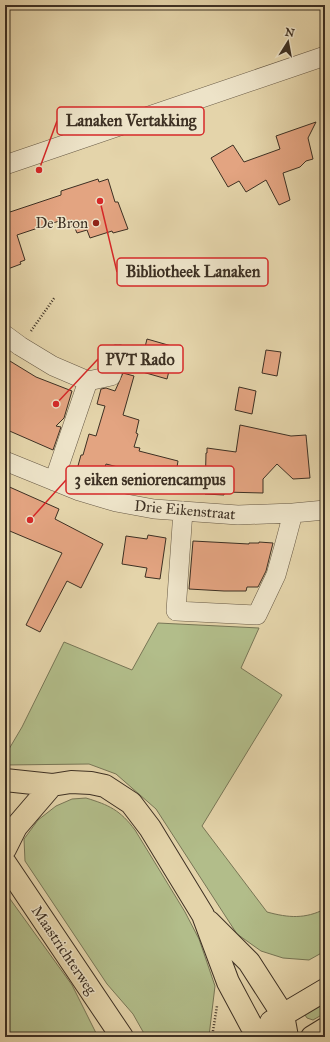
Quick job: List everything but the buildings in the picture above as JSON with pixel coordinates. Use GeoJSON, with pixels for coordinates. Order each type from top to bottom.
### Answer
{"type":"FeatureCollection","features":[{"type":"Feature","properties":{"kind":"main road"},"geometry":{"type":"LineString","coordinates":[[5,780],[52,785],[71,782],[91,783],[106,786],[131,803],[150,828],[203,915],[228,982],[256,1035],[283,1015],[325,990]]}},
{"type":"Feature","properties":{"kind":"main road"},"geometry":{"type":"LineString","coordinates":[[5,849],[16,827],[52,785]]}},
{"type":"Feature","properties":{"kind":"main road","name":"Maastrichterweg"},"geometry":{"type":"LineString","coordinates":[[5,863],[119,1031]]}},
{"type":"Feature","properties":{"kind":"main road"},"geometry":{"type":"LineString","coordinates":[[203,915],[249,962],[283,1015],[287,1037]]}},
{"type":"Feature","properties":{"kind":"main road"},"geometry":{"type":"LineString","coordinates":[[312,1037],[325,1029]]}},
{"type":"Feature","properties":{"kind":"street"},"geometry":{"type":"LineString","coordinates":[[5,165],[325,56]]}},
{"type":"Feature","properties":{"kind":"street"},"geometry":{"type":"LineString","coordinates":[[5,335],[53,366],[88,381],[112,376],[118,354]]}},
{"type":"Feature","properties":{"kind":"street"},"geometry":{"type":"LineString","coordinates":[[54,481],[88,381]]}},
{"type":"Feature","properties":{"kind":"street","name":"Drie Eikenstraat"},"geometry":{"type":"LineString","coordinates":[[5,461],[79,491],[116,502],[154,509],[238,515],[325,510]]}},
{"type":"Feature","properties":{"kind":"street"},"geometry":{"type":"LineString","coordinates":[[183,511],[176,611],[257,615],[276,574],[292,513]]}},
{"type":"Feature","properties":{"kind":"path"},"geometry":{"type":"LineString","coordinates":[[20,346],[55,297]]}},
{"type":"Feature","properties":{"kind":"green space"},"geometry":{"type":"Polygon","coordinates":[[[158,623],[259,628],[241,668],[282,695],[202,826],[267,912],[290,916],[304,916],[311,915],[325,909],[325,951],[309,960],[283,958],[261,951],[237,934],[156,809],[116,774],[89,764],[5,765],[5,748],[9,749],[22,727],[64,642],[132,670],[158,623]]]}},
{"type":"Feature","properties":{"kind":"green space"},"geometry":{"type":"Polygon","coordinates":[[[86,798],[114,809],[130,823],[185,912],[199,939],[215,986],[209,1036],[146,1037],[133,1014],[107,984],[25,861],[24,839],[38,820],[56,806],[72,799],[86,798]]]}},
{"type":"Feature","properties":{"kind":"green space"},"geometry":{"type":"Polygon","coordinates":[[[5,892],[72,985],[98,1037],[5,1037],[5,892]]]}},
{"type":"Feature","properties":{"kind":"green space"},"geometry":{"type":"Polygon","coordinates":[[[325,996],[325,1013],[313,1020],[307,1018],[303,1012],[325,996]]]}},
{"type":"Feature","properties":{"kind":"place","name":"Lanaken Vertakking"},"geometry":{"type":"Point","coordinates":[39,170]}},
{"type":"Feature","properties":{"kind":"place","name":"Bibliotheek Lanaken"},"geometry":{"type":"Point","coordinates":[100,201]}},
{"type":"Feature","properties":{"kind":"place","name":"De Bron"},"geometry":{"type":"Point","coordinates":[96,223]}},
{"type":"Feature","properties":{"kind":"place","name":"PVT Rado"},"geometry":{"type":"Point","coordinates":[56,404]}},
{"type":"Feature","properties":{"kind":"place","name":"3 eiken seniorencampus"},"geometry":{"type":"Point","coordinates":[30,520]}}]}
